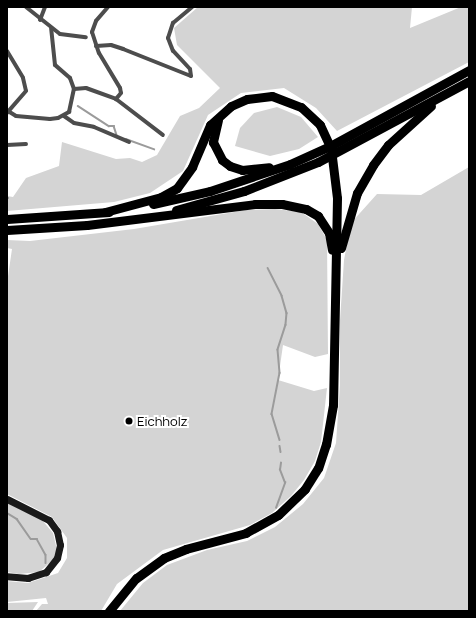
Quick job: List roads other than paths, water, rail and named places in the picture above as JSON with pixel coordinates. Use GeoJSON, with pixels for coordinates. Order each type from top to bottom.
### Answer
{"type":"FeatureCollection","features":[{"type":"Feature","properties":{"kind":"highway"},"geometry":{"type":"LineString","coordinates":[[7,219],[105,212],[179,199],[290,164],[332,145],[469,70]]}},
{"type":"Feature","properties":{"kind":"highway"},"geometry":{"type":"LineString","coordinates":[[129,219],[213,200],[295,173],[370,136],[469,81]]}},
{"type":"Feature","properties":{"kind":"highway"},"geometry":{"type":"LineString","coordinates":[[336,273],[346,222],[357,193],[373,165],[393,140],[448,92]]}},
{"type":"Feature","properties":{"kind":"highway"},"geometry":{"type":"LineString","coordinates":[[105,212],[161,197],[177,188],[192,167],[210,125],[224,111],[251,98],[281,98],[297,104],[310,114],[325,135],[335,170],[336,273],[332,418],[322,457],[305,489],[283,511],[257,528],[186,549],[154,564],[127,586],[109,611]]}},
{"type":"Feature","properties":{"kind":"highway"},"geometry":{"type":"LineString","coordinates":[[224,111],[217,121],[212,136],[215,150],[224,162],[247,170],[290,164]]}},
{"type":"Feature","properties":{"kind":"highway"},"geometry":{"type":"LineString","coordinates":[[7,230],[129,219],[255,204],[301,207],[315,214],[326,227],[336,273]]}},
{"type":"Feature","properties":{"kind":"main road"},"geometry":{"type":"LineString","coordinates":[[7,499],[49,520],[57,531],[60,545],[58,558],[46,572],[28,578],[7,576]]}},
{"type":"Feature","properties":{"kind":"street"},"geometry":{"type":"LineString","coordinates":[[26,7],[51,28],[70,37],[86,37]]}},
{"type":"Feature","properties":{"kind":"street"},"geometry":{"type":"LineString","coordinates":[[40,20],[45,7]]}},
{"type":"Feature","properties":{"kind":"street"},"geometry":{"type":"LineString","coordinates":[[108,7],[92,29],[96,46],[120,88],[121,93],[116,99]]}},
{"type":"Feature","properties":{"kind":"street"},"geometry":{"type":"LineString","coordinates":[[96,46],[111,45],[191,76],[190,68],[173,51],[168,38],[173,24],[192,7]]}},
{"type":"Feature","properties":{"kind":"street"},"geometry":{"type":"LineString","coordinates":[[7,51],[26,85],[24,95],[8,112],[16,116],[50,119],[64,116],[72,105],[74,89],[70,78],[55,65],[51,28]]}},
{"type":"Feature","properties":{"kind":"street"},"geometry":{"type":"LineString","coordinates":[[74,89],[86,88],[116,99],[163,135]]}},
{"type":"Feature","properties":{"kind":"street"},"geometry":{"type":"LineString","coordinates":[[64,116],[74,123],[94,127],[129,142]]}},
{"type":"Feature","properties":{"kind":"street"},"geometry":{"type":"LineString","coordinates":[[7,145],[26,144]]}},
{"type":"Feature","properties":{"kind":"waterway"},"geometry":{"type":"LineString","coordinates":[[78,106],[109,126],[114,126],[117,135]]}},
{"type":"Feature","properties":{"kind":"waterway"},"geometry":{"type":"LineString","coordinates":[[126,139],[154,149]]}},
{"type":"Feature","properties":{"kind":"waterway"},"geometry":{"type":"LineString","coordinates":[[268,268],[282,296],[287,313],[286,325],[278,350],[280,373],[272,414],[280,440]]}},
{"type":"Feature","properties":{"kind":"waterway"},"geometry":{"type":"LineString","coordinates":[[280,446],[281,452]]}},
{"type":"Feature","properties":{"kind":"waterway"},"geometry":{"type":"LineString","coordinates":[[276,508],[285,483],[280,470],[281,463]]}},
{"type":"Feature","properties":{"kind":"waterway"},"geometry":{"type":"LineString","coordinates":[[7,513],[17,519],[31,539],[37,539],[46,555],[46,563]]}},
{"type":"Feature","properties":{"kind":"place","name":"Eichholz"},"geometry":{"type":"Point","coordinates":[129,421]}}]}
